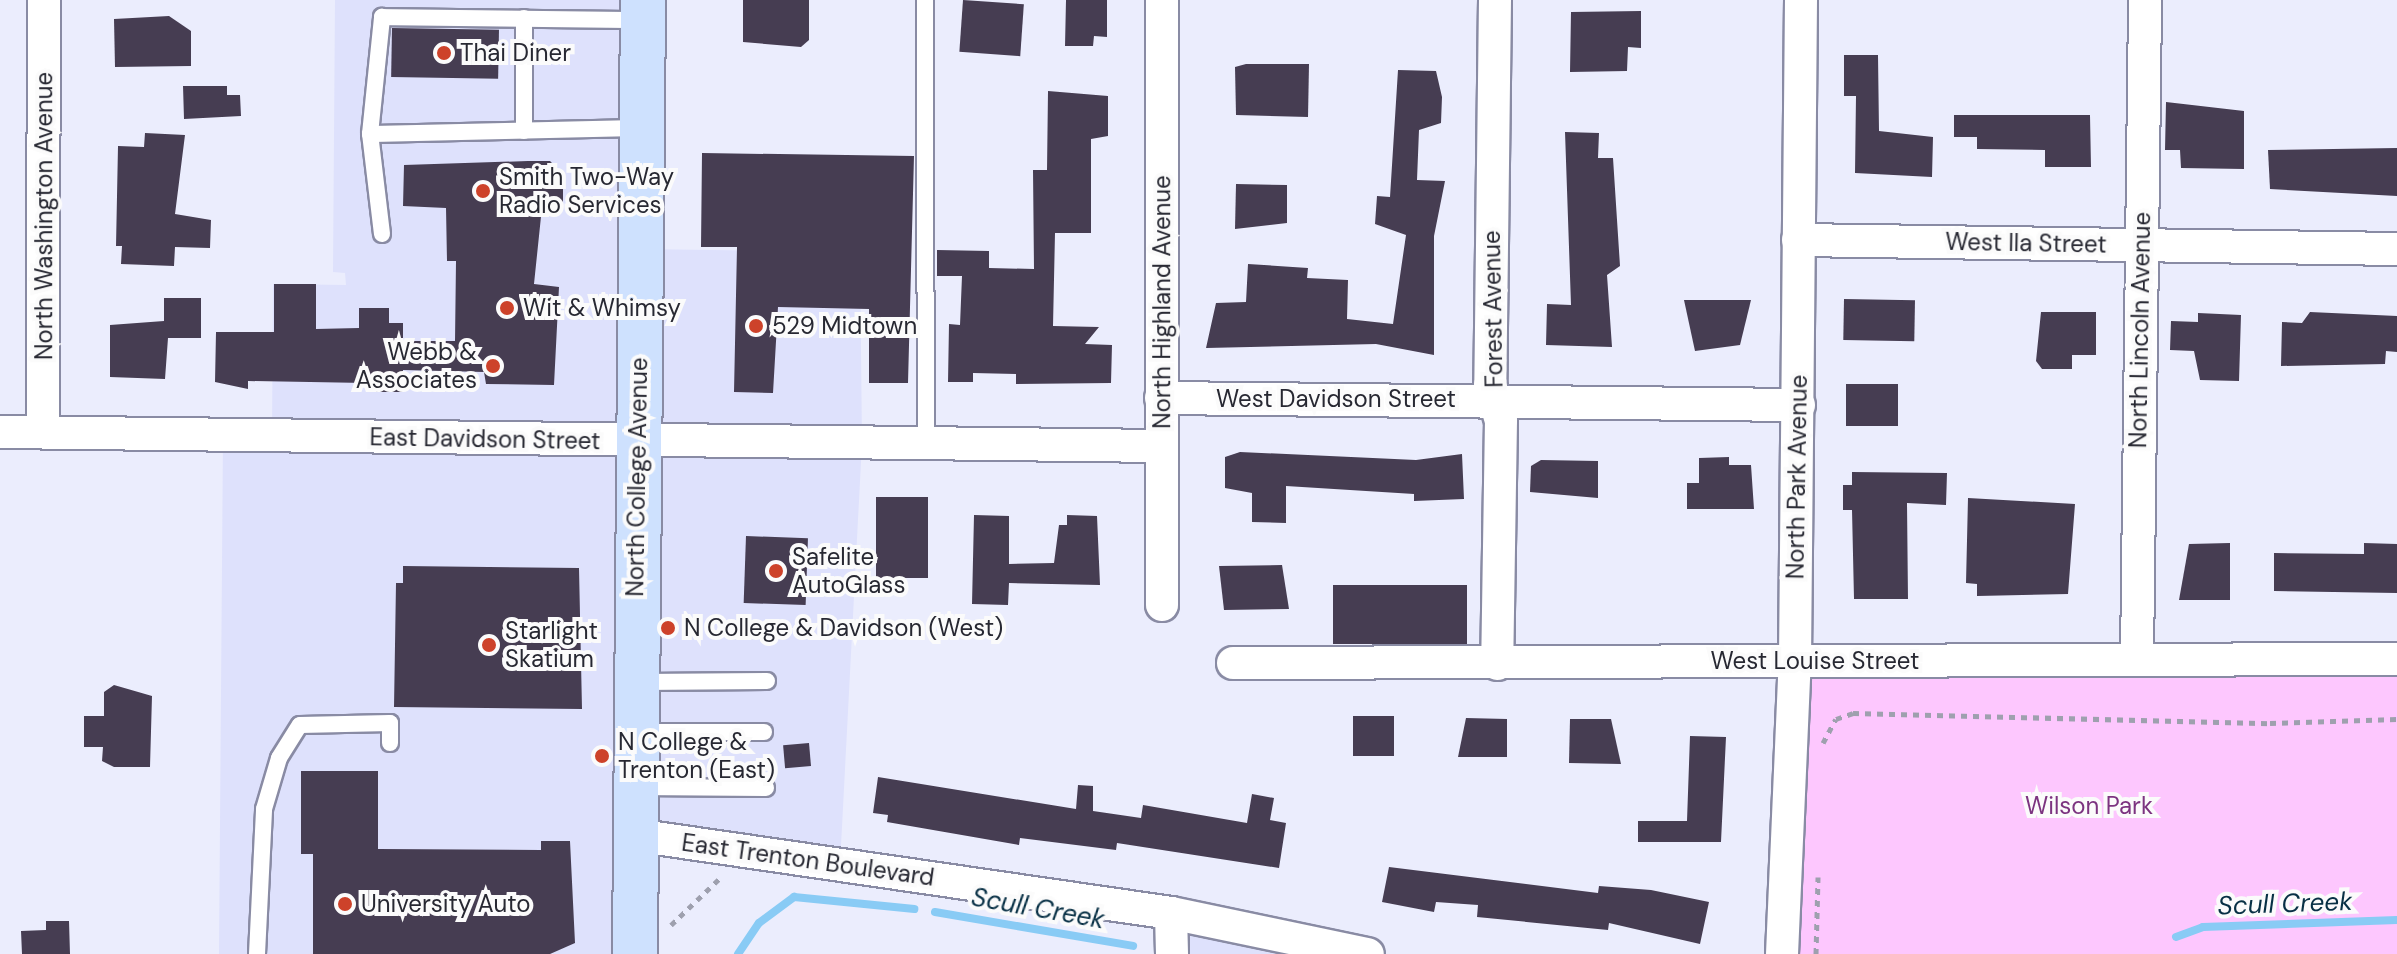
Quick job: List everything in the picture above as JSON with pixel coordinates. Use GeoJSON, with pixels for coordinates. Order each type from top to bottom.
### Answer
{"type":"FeatureCollection","features":[{"type":"Feature","properties":{"kind":"main road","name":"North College Avenue"},"geometry":{"type":"LineString","coordinates":[[635,954],[642,10]]}},
{"type":"Feature","properties":{"kind":"street","name":"North Washington Avenue"},"geometry":{"type":"LineString","coordinates":[[43,432],[44,0]]}},
{"type":"Feature","properties":{"kind":"street","name":"North Highland Avenue"},"geometry":{"type":"LineString","coordinates":[[1162,0],[1162,605]]}},
{"type":"Feature","properties":{"kind":"street","name":"Forest Avenue"},"geometry":{"type":"LineString","coordinates":[[1495,0],[1495,401],[1501,420],[1497,664]]}},
{"type":"Feature","properties":{"kind":"street","name":"North Park Avenue"},"geometry":{"type":"LineString","coordinates":[[1782,954],[1795,661],[1801,0]]}},
{"type":"Feature","properties":{"kind":"street","name":"North Lincoln Avenue"},"geometry":{"type":"LineString","coordinates":[[2137,659],[2145,0]]}},
{"type":"Feature","properties":{"kind":"street","name":"West Ila Street"},"geometry":{"type":"LineString","coordinates":[[1798,240],[2397,249]]}},
{"type":"Feature","properties":{"kind":"street","name":"West Davidson Street"},"geometry":{"type":"LineString","coordinates":[[1161,398],[1799,405]]}},
{"type":"Feature","properties":{"kind":"street","name":"East Davidson Street"},"geometry":{"type":"LineString","coordinates":[[0,432],[1161,446]]}},
{"type":"Feature","properties":{"kind":"street","name":"West Louise Street"},"geometry":{"type":"LineString","coordinates":[[1233,663],[2397,659]]}},
{"type":"Feature","properties":{"kind":"street","name":"East Trenton Boulevard"},"geometry":{"type":"LineString","coordinates":[[635,835],[1171,913],[1368,954]]}},
{"type":"Feature","properties":{"kind":"street"},"geometry":{"type":"LineString","coordinates":[[1171,913],[1172,954]]}},
{"type":"Feature","properties":{"kind":"lane"},"geometry":{"type":"LineString","coordinates":[[925,0],[926,444]]}},
{"type":"Feature","properties":{"kind":"lane"},"geometry":{"type":"LineString","coordinates":[[382,234],[370,134],[382,17],[524,18],[642,10]]}},
{"type":"Feature","properties":{"kind":"lane"},"geometry":{"type":"LineString","coordinates":[[524,18],[524,131]]}},
{"type":"Feature","properties":{"kind":"lane"},"geometry":{"type":"LineString","coordinates":[[370,134],[641,128]]}},
{"type":"Feature","properties":{"kind":"lane"},"geometry":{"type":"LineString","coordinates":[[635,682],[767,681]]}},
{"type":"Feature","properties":{"kind":"lane"},"geometry":{"type":"LineString","coordinates":[[257,954],[264,809],[279,758],[300,725],[390,723],[390,743]]}},
{"type":"Feature","properties":{"kind":"lane"},"geometry":{"type":"LineString","coordinates":[[636,732],[764,732]]}},
{"type":"Feature","properties":{"kind":"lane"},"geometry":{"type":"LineString","coordinates":[[635,787],[766,788]]}},
{"type":"Feature","properties":{"kind":"path"},"geometry":{"type":"LineString","coordinates":[[1821,756],[1825,731],[1853,713],[2270,723],[2397,719]]}},
{"type":"Feature","properties":{"kind":"path"},"geometry":{"type":"LineString","coordinates":[[1816,954],[1818,862]]}},
{"type":"Feature","properties":{"kind":"shaded area"},"geometry":{"type":"Polygon","coordinates":[[[335,0],[643,0],[640,249],[860,252],[862,443],[840,865],[636,835],[635,954],[219,954],[223,435],[272,435],[273,284],[346,285],[345,273],[333,272],[335,0]]]}},
{"type":"Feature","properties":{"kind":"shaded area"},"geometry":{"type":"Polygon","coordinates":[[[1171,913],[1368,954],[1172,954],[1171,913]]]}},
{"type":"Feature","properties":{"kind":"green space","name":"Wilson Park"},"geometry":{"type":"Polygon","coordinates":[[[1795,659],[2397,659],[2397,954],[1795,954],[1795,659]]]}},
{"type":"Feature","properties":{"kind":"building"},"geometry":{"type":"Polygon","coordinates":[[[743,0],[809,0],[809,40],[801,47],[743,42],[743,0]]]}},
{"type":"Feature","properties":{"kind":"building"},"geometry":{"type":"Polygon","coordinates":[[[963,0],[1024,4],[1020,56],[959,52],[963,0]]]}},
{"type":"Feature","properties":{"kind":"building"},"geometry":{"type":"Polygon","coordinates":[[[1066,0],[1107,0],[1107,37],[1094,36],[1093,46],[1065,46],[1066,0]]]}},
{"type":"Feature","properties":{"kind":"building"},"geometry":{"type":"Polygon","coordinates":[[[1641,11],[1641,48],[1628,47],[1627,71],[1570,72],[1571,12],[1641,11]]]}},
{"type":"Feature","properties":{"kind":"building"},"geometry":{"type":"Polygon","coordinates":[[[169,16],[191,31],[191,66],[115,67],[114,19],[169,16]]]}},
{"type":"Feature","properties":{"kind":"building","name":"Thai Diner"},"geometry":{"type":"Polygon","coordinates":[[[392,28],[499,30],[498,79],[391,77],[392,28]]]}},
{"type":"Feature","properties":{"kind":"building"},"geometry":{"type":"Polygon","coordinates":[[[1844,55],[1878,55],[1879,131],[1933,137],[1932,177],[1855,173],[1856,96],[1844,96],[1844,55]]]}},
{"type":"Feature","properties":{"kind":"building"},"geometry":{"type":"Polygon","coordinates":[[[1246,64],[1309,64],[1308,117],[1236,115],[1235,67],[1246,64]]]}},
{"type":"Feature","properties":{"kind":"building"},"geometry":{"type":"Polygon","coordinates":[[[1398,70],[1436,71],[1442,97],[1441,123],[1419,130],[1417,180],[1445,181],[1434,236],[1434,355],[1376,344],[1206,348],[1216,303],[1246,302],[1248,264],[1308,268],[1307,278],[1348,280],[1347,319],[1393,324],[1406,235],[1375,224],[1377,196],[1390,197],[1398,70]]]}},
{"type":"Feature","properties":{"kind":"building"},"geometry":{"type":"Polygon","coordinates":[[[183,86],[227,86],[227,95],[240,95],[241,116],[184,119],[183,86]]]}},
{"type":"Feature","properties":{"kind":"building"},"geometry":{"type":"Polygon","coordinates":[[[1048,91],[1108,96],[1108,136],[1091,139],[1091,233],[1055,233],[1053,326],[1099,327],[1085,344],[1112,345],[1111,383],[1016,384],[1016,374],[973,373],[973,382],[948,382],[949,324],[960,325],[962,276],[937,276],[937,250],[989,251],[989,268],[1034,269],[1033,170],[1047,170],[1048,91]]]}},
{"type":"Feature","properties":{"kind":"building"},"geometry":{"type":"Polygon","coordinates":[[[2166,102],[2244,111],[2244,169],[2181,168],[2180,150],[2165,150],[2166,102]]]}},
{"type":"Feature","properties":{"kind":"building"},"geometry":{"type":"Polygon","coordinates":[[[1954,115],[2090,115],[2091,167],[2045,167],[2045,150],[1977,149],[1977,137],[1954,137],[1954,115]]]}},
{"type":"Feature","properties":{"kind":"building"},"geometry":{"type":"Polygon","coordinates":[[[1565,132],[1599,133],[1598,158],[1613,158],[1620,266],[1607,275],[1612,347],[1546,345],[1547,304],[1571,305],[1565,132]]]}},
{"type":"Feature","properties":{"kind":"building"},"geometry":{"type":"Polygon","coordinates":[[[145,133],[185,135],[175,214],[211,220],[210,248],[175,247],[174,266],[121,264],[122,246],[116,246],[118,146],[144,147],[145,133]]]}},
{"type":"Feature","properties":{"kind":"building"},"geometry":{"type":"Polygon","coordinates":[[[2397,148],[2397,196],[2270,189],[2268,150],[2397,148]]]}},
{"type":"Feature","properties":{"kind":"building"},"geometry":{"type":"Polygon","coordinates":[[[702,153],[914,156],[908,383],[869,383],[869,309],[778,307],[773,393],[734,392],[737,247],[701,247],[702,153]]]}},
{"type":"Feature","properties":{"kind":"building"},"geometry":{"type":"Polygon","coordinates":[[[550,161],[563,174],[563,207],[542,207],[534,284],[559,287],[554,385],[486,384],[484,372],[403,370],[403,392],[366,392],[366,383],[248,381],[248,389],[215,382],[216,332],[274,332],[274,284],[316,284],[316,329],[359,328],[359,308],[389,308],[389,323],[403,323],[403,341],[455,341],[456,261],[447,261],[446,208],[403,206],[404,165],[550,161]]]}},
{"type":"Feature","properties":{"kind":"building"},"geometry":{"type":"Polygon","coordinates":[[[1236,184],[1287,185],[1287,223],[1235,229],[1236,184]]]}},
{"type":"Feature","properties":{"kind":"building"},"geometry":{"type":"Polygon","coordinates":[[[164,298],[201,298],[201,338],[168,338],[165,379],[110,377],[110,325],[164,321],[164,298]]]}},
{"type":"Feature","properties":{"kind":"building"},"geometry":{"type":"Polygon","coordinates":[[[1844,299],[1915,300],[1914,341],[1843,340],[1844,299]]]}},
{"type":"Feature","properties":{"kind":"building"},"geometry":{"type":"Polygon","coordinates":[[[1684,300],[1751,300],[1740,345],[1695,351],[1684,300]]]}},
{"type":"Feature","properties":{"kind":"building"},"geometry":{"type":"Polygon","coordinates":[[[2041,312],[2096,312],[2096,355],[2072,355],[2072,369],[2042,369],[2036,361],[2041,312]]]}},
{"type":"Feature","properties":{"kind":"building"},"geometry":{"type":"Polygon","coordinates":[[[2310,312],[2397,316],[2397,352],[2386,351],[2385,364],[2281,366],[2282,322],[2302,323],[2310,312]]]}},
{"type":"Feature","properties":{"kind":"building"},"geometry":{"type":"Polygon","coordinates":[[[2198,313],[2241,315],[2239,381],[2200,380],[2194,351],[2170,350],[2171,321],[2198,322],[2198,313]]]}},
{"type":"Feature","properties":{"kind":"building"},"geometry":{"type":"Polygon","coordinates":[[[1846,384],[1898,384],[1898,426],[1846,426],[1846,384]]]}},
{"type":"Feature","properties":{"kind":"building"},"geometry":{"type":"Polygon","coordinates":[[[1240,452],[1416,460],[1462,454],[1464,499],[1414,501],[1414,494],[1286,486],[1286,523],[1252,522],[1252,493],[1225,488],[1225,457],[1240,452]]]}},
{"type":"Feature","properties":{"kind":"building"},"geometry":{"type":"Polygon","coordinates":[[[1729,457],[1729,465],[1751,465],[1754,509],[1687,509],[1687,483],[1699,483],[1699,458],[1729,457]]]}},
{"type":"Feature","properties":{"kind":"building"},"geometry":{"type":"Polygon","coordinates":[[[1541,460],[1598,461],[1598,498],[1530,492],[1531,466],[1541,460]]]}},
{"type":"Feature","properties":{"kind":"building"},"geometry":{"type":"Polygon","coordinates":[[[1852,472],[1947,473],[1946,505],[1907,503],[1908,599],[1854,599],[1852,510],[1843,510],[1843,485],[1852,485],[1852,472]]]}},
{"type":"Feature","properties":{"kind":"building"},"geometry":{"type":"Polygon","coordinates":[[[876,497],[928,497],[928,578],[876,578],[876,497]]]}},
{"type":"Feature","properties":{"kind":"building"},"geometry":{"type":"Polygon","coordinates":[[[1968,498],[2075,504],[2068,594],[1977,596],[1977,584],[1966,583],[1968,498]]]}},
{"type":"Feature","properties":{"kind":"building"},"geometry":{"type":"Polygon","coordinates":[[[974,515],[1009,516],[1009,564],[1054,563],[1059,525],[1067,525],[1067,515],[1097,516],[1100,585],[1009,583],[1008,605],[972,604],[974,515]]]}},
{"type":"Feature","properties":{"kind":"building","name":"Safelite AutoGlass"},"geometry":{"type":"Polygon","coordinates":[[[746,536],[808,538],[806,605],[744,603],[746,536]]]}},
{"type":"Feature","properties":{"kind":"building"},"geometry":{"type":"Polygon","coordinates":[[[2230,543],[2230,600],[2179,600],[2189,544],[2230,543]]]}},
{"type":"Feature","properties":{"kind":"building"},"geometry":{"type":"Polygon","coordinates":[[[2364,543],[2397,544],[2397,593],[2274,591],[2274,553],[2364,554],[2364,543]]]}},
{"type":"Feature","properties":{"kind":"building"},"geometry":{"type":"Polygon","coordinates":[[[1282,565],[1289,609],[1224,610],[1219,566],[1282,565]]]}},
{"type":"Feature","properties":{"kind":"building","name":"Starlight Skatium"},"geometry":{"type":"Polygon","coordinates":[[[403,566],[579,568],[582,709],[394,707],[396,583],[403,583],[403,566]]]}},
{"type":"Feature","properties":{"kind":"building"},"geometry":{"type":"Polygon","coordinates":[[[1333,585],[1467,585],[1467,644],[1333,644],[1333,585]]]}},
{"type":"Feature","properties":{"kind":"building"},"geometry":{"type":"Polygon","coordinates":[[[114,685],[152,696],[150,767],[114,767],[102,761],[103,747],[84,747],[84,716],[104,716],[104,692],[114,685]]]}},
{"type":"Feature","properties":{"kind":"building"},"geometry":{"type":"Polygon","coordinates":[[[1353,716],[1394,716],[1394,756],[1353,756],[1353,716]]]}},
{"type":"Feature","properties":{"kind":"building"},"geometry":{"type":"Polygon","coordinates":[[[1466,718],[1507,719],[1507,757],[1458,757],[1466,718]]]}},
{"type":"Feature","properties":{"kind":"building"},"geometry":{"type":"Polygon","coordinates":[[[1570,719],[1611,719],[1621,764],[1569,763],[1570,719]]]}},
{"type":"Feature","properties":{"kind":"building"},"geometry":{"type":"Polygon","coordinates":[[[1690,736],[1726,737],[1721,842],[1638,842],[1638,821],[1687,821],[1690,736]]]}},
{"type":"Feature","properties":{"kind":"building"},"geometry":{"type":"Polygon","coordinates":[[[809,743],[811,766],[785,768],[783,745],[809,743]]]}},
{"type":"Feature","properties":{"kind":"building"},"geometry":{"type":"Polygon","coordinates":[[[301,771],[378,771],[378,849],[541,850],[541,841],[570,841],[575,943],[550,954],[313,954],[313,854],[301,854],[301,771]]]}},
{"type":"Feature","properties":{"kind":"building"},"geometry":{"type":"Polygon","coordinates":[[[878,777],[1076,809],[1078,785],[1093,786],[1093,811],[1141,818],[1143,805],[1247,823],[1252,794],[1274,798],[1270,820],[1286,823],[1279,868],[1117,843],[1116,850],[1020,838],[1019,845],[887,822],[888,815],[873,813],[878,777]]]}},
{"type":"Feature","properties":{"kind":"building"},"geometry":{"type":"Polygon","coordinates":[[[1389,867],[1598,893],[1599,886],[1651,890],[1709,902],[1700,944],[1609,923],[1608,930],[1477,917],[1478,905],[1436,902],[1434,912],[1382,902],[1389,867]]]}},
{"type":"Feature","properties":{"kind":"building"},"geometry":{"type":"Polygon","coordinates":[[[46,921],[69,921],[70,954],[22,954],[21,931],[46,930],[46,921]]]}},
{"type":"Feature","properties":{"kind":"waterway","name":"Scull Creek"},"geometry":{"type":"LineString","coordinates":[[738,954],[759,923],[794,897],[914,909]]}},
{"type":"Feature","properties":{"kind":"waterway","name":"Scull Creek"},"geometry":{"type":"LineString","coordinates":[[935,912],[1133,946]]}},
{"type":"Feature","properties":{"kind":"waterway","name":"Scull Creek"},"geometry":{"type":"LineString","coordinates":[[2176,937],[2203,927],[2397,920]]}},
{"type":"Feature","properties":{"kind":"place","name":"Thai Diner"},"geometry":{"type":"Point","coordinates":[444,53]}},
{"type":"Feature","properties":{"kind":"place","name":"Smith Two-Way Radio Services"},"geometry":{"type":"Point","coordinates":[483,191]}},
{"type":"Feature","properties":{"kind":"place","name":"Wit & Whimsy"},"geometry":{"type":"Point","coordinates":[507,308]}},
{"type":"Feature","properties":{"kind":"place","name":"529 Midtown"},"geometry":{"type":"Point","coordinates":[756,326]}},
{"type":"Feature","properties":{"kind":"place","name":"Webb & Associates"},"geometry":{"type":"Point","coordinates":[493,366]}},
{"type":"Feature","properties":{"kind":"place","name":"Safelite AutoGlass"},"geometry":{"type":"Point","coordinates":[776,571]}},
{"type":"Feature","properties":{"kind":"place","name":"N College & Davidson (West)"},"geometry":{"type":"Point","coordinates":[668,628]}},
{"type":"Feature","properties":{"kind":"place","name":"Starlight Skatium"},"geometry":{"type":"Point","coordinates":[489,645]}},
{"type":"Feature","properties":{"kind":"place","name":"N College & Trenton (East)"},"geometry":{"type":"Point","coordinates":[602,756]}},
{"type":"Feature","properties":{"kind":"place","name":"University Auto"},"geometry":{"type":"Point","coordinates":[345,904]}}]}
